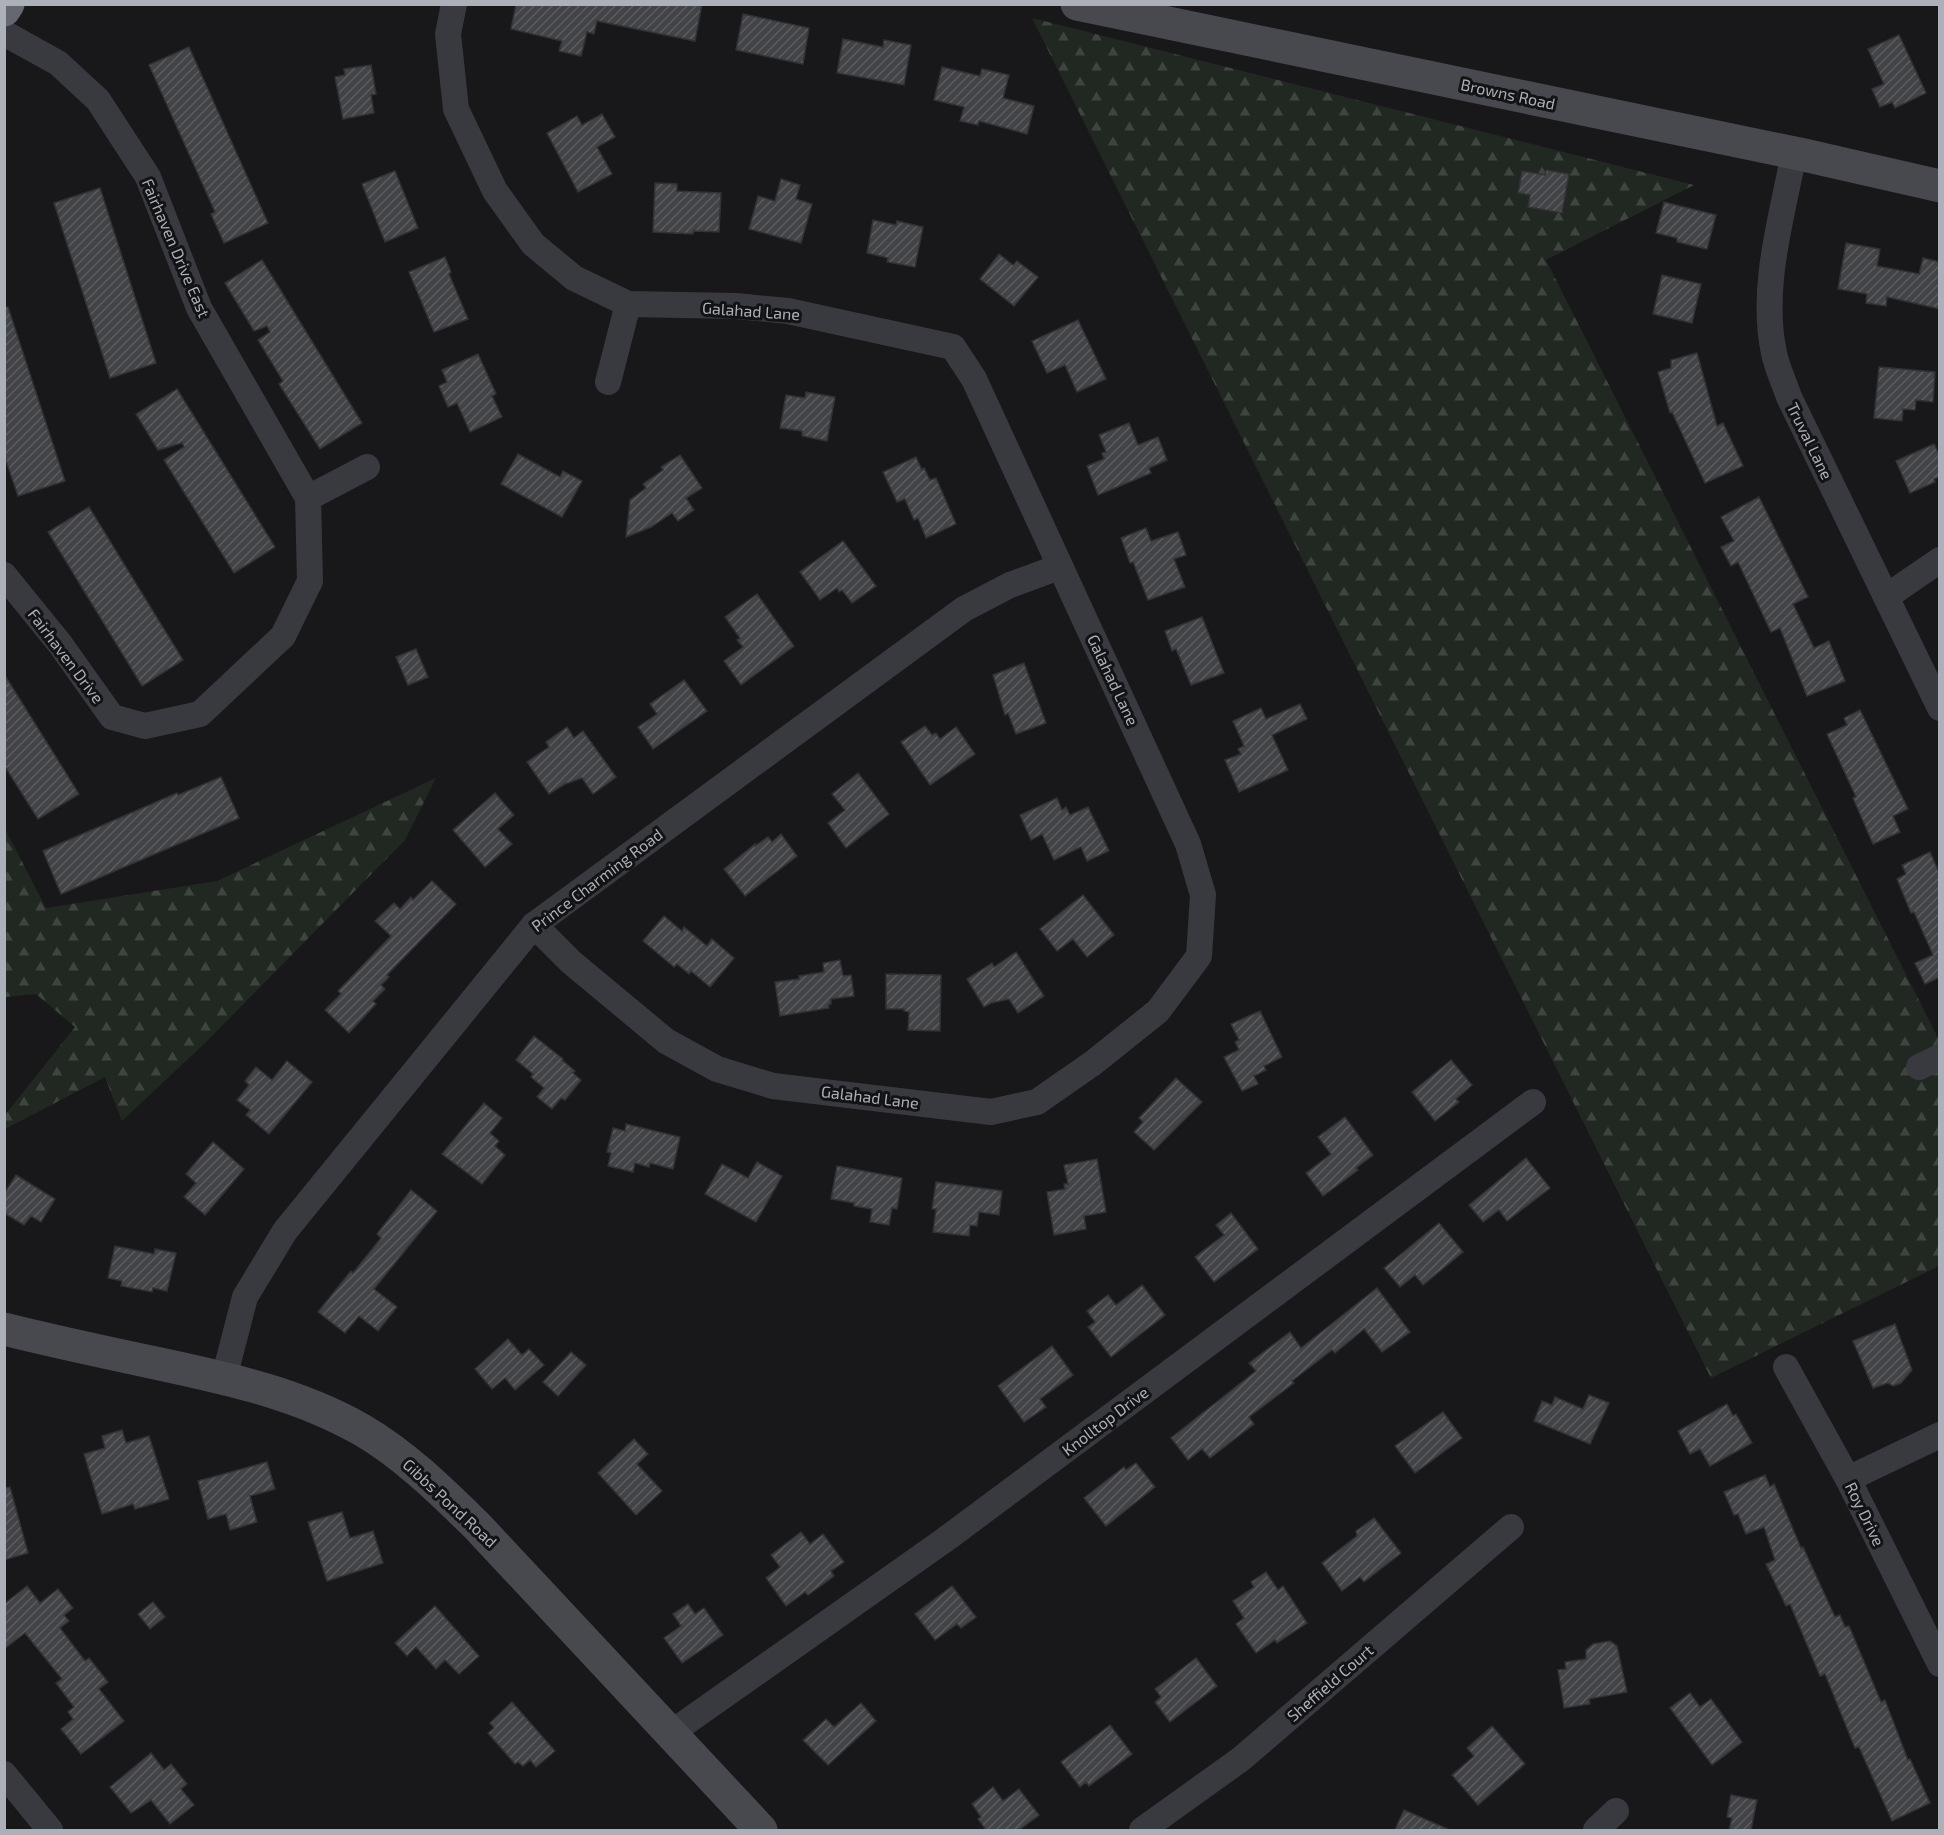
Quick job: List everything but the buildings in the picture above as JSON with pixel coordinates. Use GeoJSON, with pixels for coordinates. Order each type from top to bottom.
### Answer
{"type":"FeatureCollection","features":[{"type":"Feature","properties":{"kind":"highway"},"geometry":{"type":"LineString","coordinates":[[4,10],[8,4]]}},
{"type":"Feature","properties":{"kind":"street","name":"Galahad Lane"},"geometry":{"type":"LineString","coordinates":[[454,4],[448,34],[456,109],[495,191],[533,244],[574,278],[628,304],[736,306],[788,311],[953,347],[974,379],[1059,567],[1099,647],[1188,844],[1203,895],[1199,956],[1158,1011],[1093,1063],[1038,1102],[991,1112],[773,1086],[717,1069],[666,1041],[571,962],[534,925]]}},
{"type":"Feature","properties":{"kind":"street","name":"Browns Road"},"geometry":{"type":"LineString","coordinates":[[1094,6],[1794,153],[1940,186]]}},
{"type":"Feature","properties":{"kind":"street","name":"Fairhaven Drive East"},"geometry":{"type":"LineString","coordinates":[[4,33],[58,63],[98,100],[148,177],[198,308],[308,498]]}},
{"type":"Feature","properties":{"kind":"street","name":"Truval Lane"},"geometry":{"type":"LineString","coordinates":[[1794,153],[1775,254],[1769,302],[1774,354],[1789,396],[1940,708]]}},
{"type":"Feature","properties":{"kind":"street"},"geometry":{"type":"LineString","coordinates":[[608,382],[628,304]]}},
{"type":"Feature","properties":{"kind":"street"},"geometry":{"type":"LineString","coordinates":[[308,498],[367,467]]}},
{"type":"Feature","properties":{"kind":"street","name":"Fairhaven Drive"},"geometry":{"type":"LineString","coordinates":[[4,575],[60,644],[112,717],[145,726],[200,714],[283,636],[310,581],[308,498]]}},
{"type":"Feature","properties":{"kind":"street"},"geometry":{"type":"LineString","coordinates":[[1886,597],[1940,560]]}},
{"type":"Feature","properties":{"kind":"street","name":"Prince Charming Road"},"geometry":{"type":"LineString","coordinates":[[224,1378],[245,1297],[285,1231],[534,925],[964,609],[1010,585],[1059,567]]}},
{"type":"Feature","properties":{"kind":"street","name":"Knolltop Drive"},"geometry":{"type":"LineString","coordinates":[[671,1732],[946,1539],[1533,1102]]}},
{"type":"Feature","properties":{"kind":"street","name":"Gibbs Pond Road"},"geometry":{"type":"LineString","coordinates":[[4,1329],[277,1392],[306,1402],[363,1431],[433,1484],[477,1526],[761,1830]]}},
{"type":"Feature","properties":{"kind":"street","name":"Roy Drive"},"geometry":{"type":"LineString","coordinates":[[1786,1367],[1848,1479],[1940,1664]]}},
{"type":"Feature","properties":{"kind":"street"},"geometry":{"type":"LineString","coordinates":[[1848,1479],[1940,1435]]}},
{"type":"Feature","properties":{"kind":"street","name":"Sheffield Court"},"geometry":{"type":"LineString","coordinates":[[1142,1830],[1241,1759],[1511,1527]]}},
{"type":"Feature","properties":{"kind":"street"},"geometry":{"type":"LineString","coordinates":[[4,1774],[50,1830]]}},
{"type":"Feature","properties":{"kind":"street"},"geometry":{"type":"LineString","coordinates":[[1596,1830],[1616,1811]]}},
{"type":"Feature","properties":{"kind":"green space"},"geometry":{"type":"Polygon","coordinates":[[[1032,18],[1694,185],[1546,260],[1939,1040],[1939,1266],[1711,1378],[1032,18]]]}},
{"type":"Feature","properties":{"kind":"green space"},"geometry":{"type":"Polygon","coordinates":[[[436,778],[405,840],[205,1043],[122,1121],[105,1077],[5,1129],[5,1115],[75,1027],[36,994],[5,997],[5,829],[46,908],[217,881],[436,778]]]}}]}
